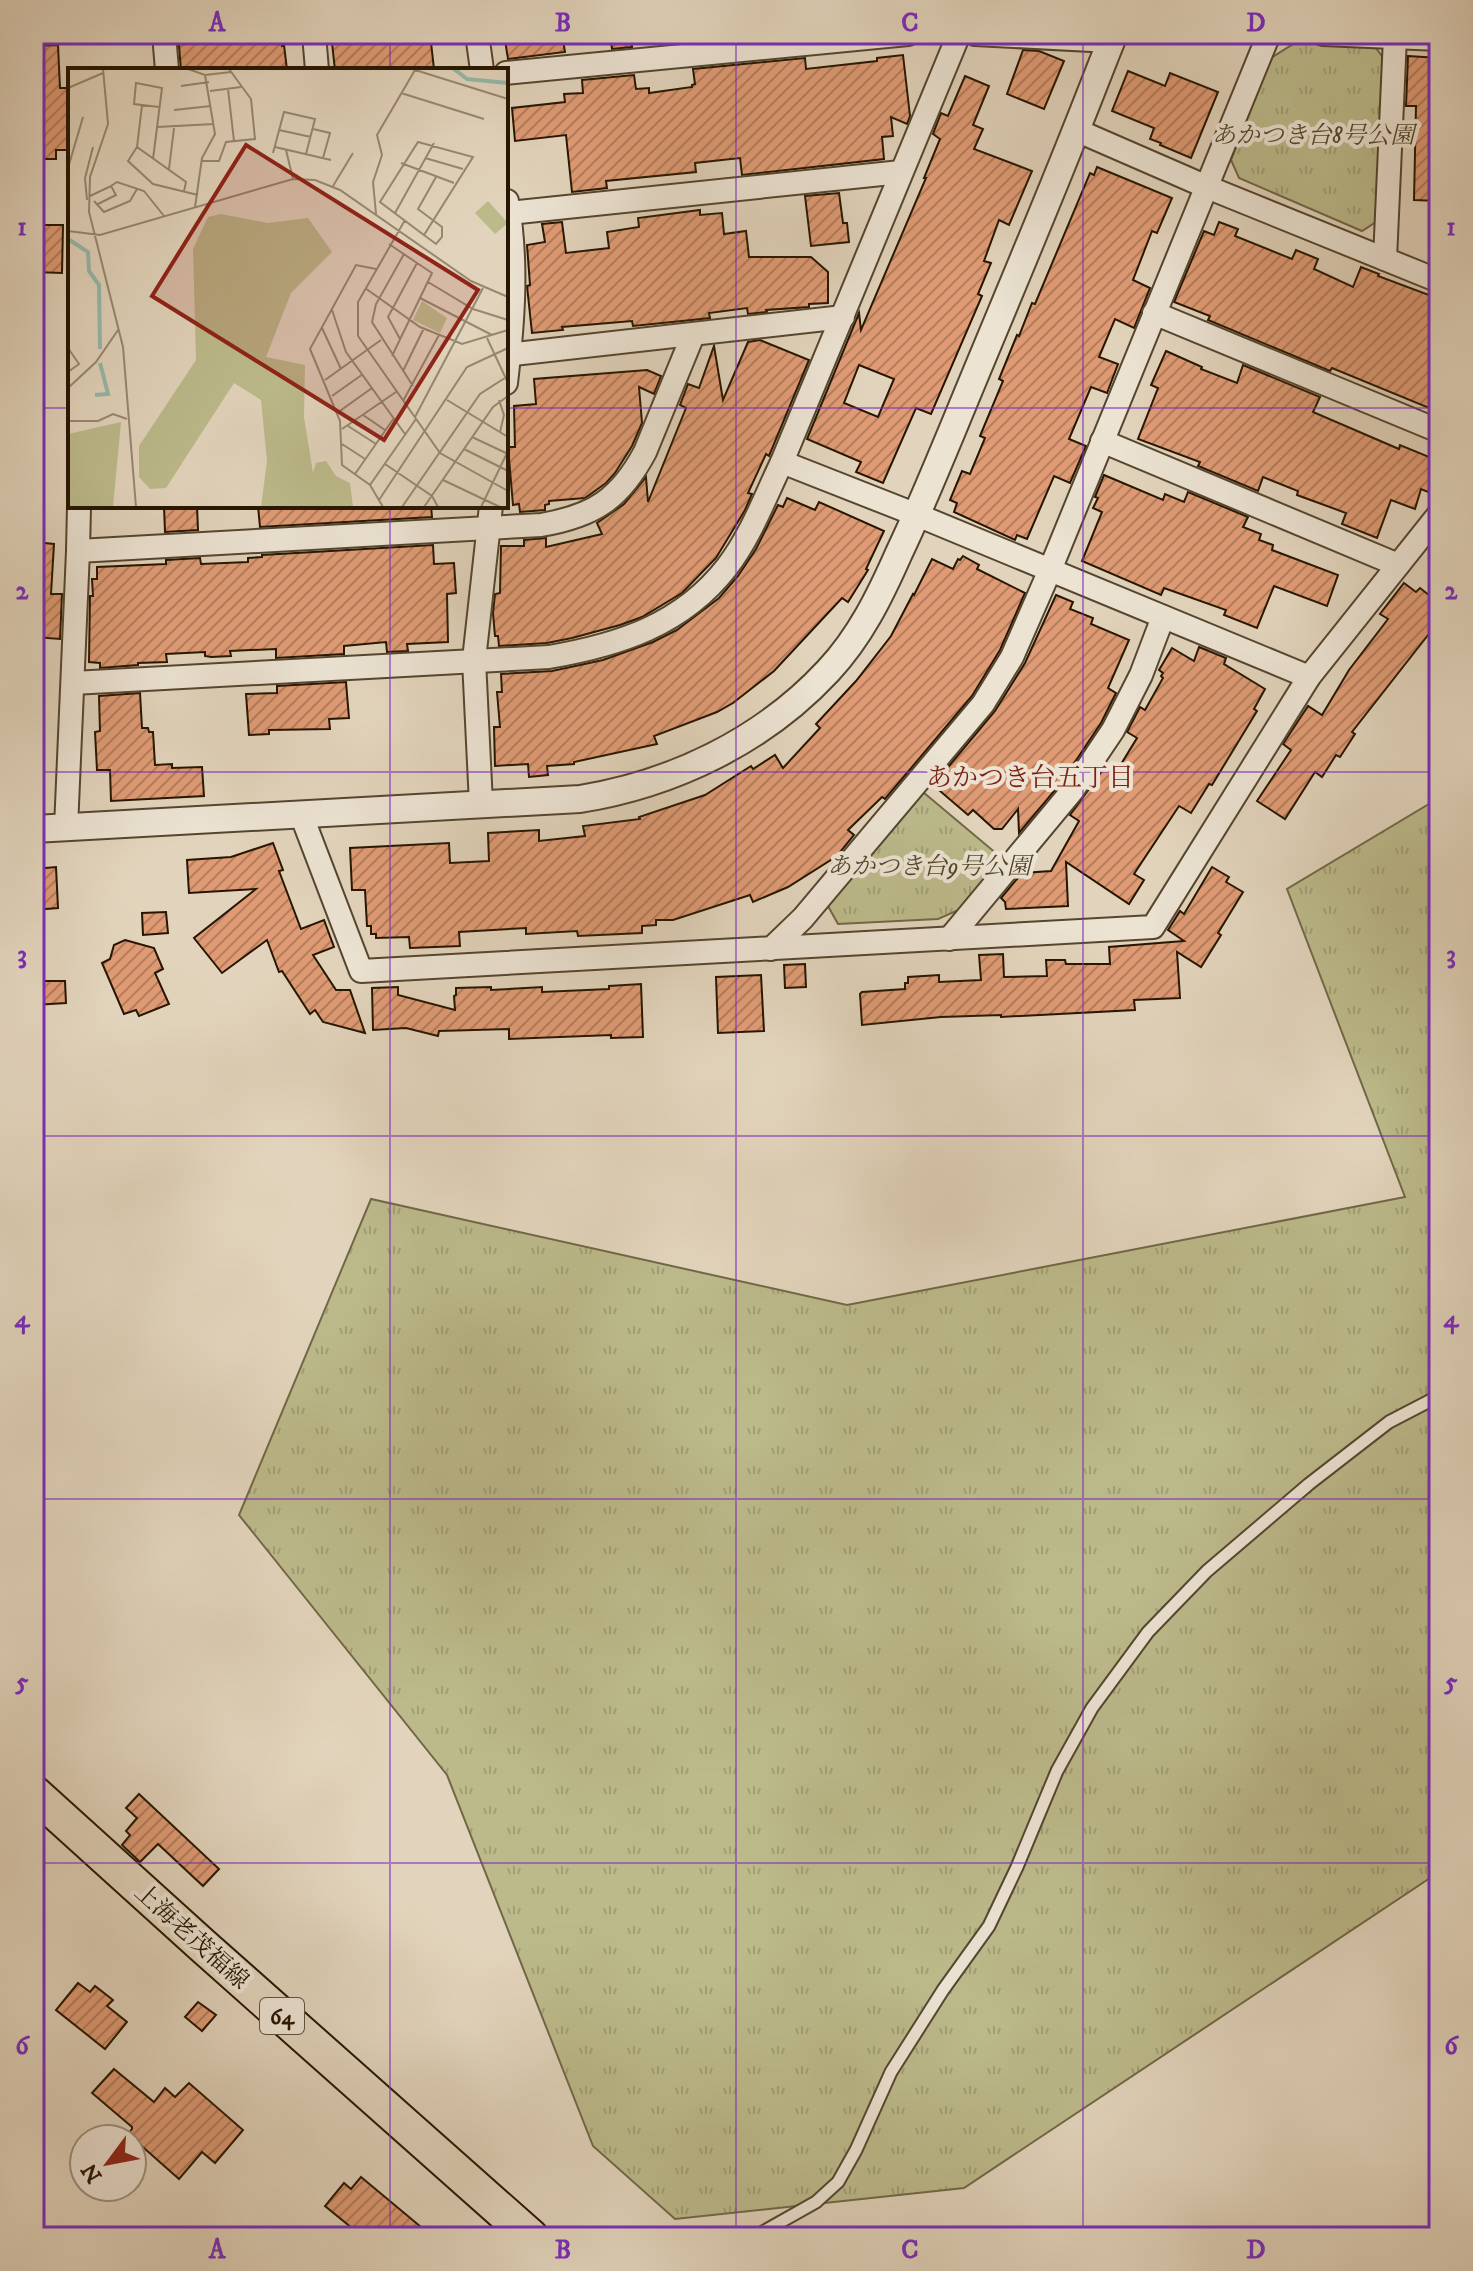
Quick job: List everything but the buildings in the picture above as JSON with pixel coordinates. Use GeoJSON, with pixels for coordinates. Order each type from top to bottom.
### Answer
{"type":"FeatureCollection","features":[{"type":"Feature","properties":{"kind":"main road","name":"上海老茂福線"},"geometry":{"type":"LineString","coordinates":[[34,1793],[531,2237]]}},
{"type":"Feature","properties":{"kind":"street"},"geometry":{"type":"LineString","coordinates":[[164,34],[167,68]]}},
{"type":"Feature","properties":{"kind":"street"},"geometry":{"type":"LineString","coordinates":[[314,34],[317,68]]}},
{"type":"Feature","properties":{"kind":"street"},"geometry":{"type":"LineString","coordinates":[[477,34],[482,68]]}},
{"type":"Feature","properties":{"kind":"street"},"geometry":{"type":"LineString","coordinates":[[508,73],[908,34]]}},
{"type":"Feature","properties":{"kind":"street"},"geometry":{"type":"LineString","coordinates":[[73,683],[549,657],[601,648],[634,637],[693,602],[729,565],[748,534],[782,462],[959,34]]}},
{"type":"Feature","properties":{"kind":"street"},"geometry":{"type":"LineString","coordinates":[[34,829],[580,799],[613,794],[679,772],[738,743],[806,693],[852,643],[873,609],[917,515],[1112,37],[975,34]]}},
{"type":"Feature","properties":{"kind":"street"},"geometry":{"type":"LineString","coordinates":[[771,949],[803,918],[983,704],[1012,657],[1269,34]]}},
{"type":"Feature","properties":{"kind":"street"},"geometry":{"type":"LineString","coordinates":[[1323,34],[1439,39]]}},
{"type":"Feature","properties":{"kind":"street"},"geometry":{"type":"LineString","coordinates":[[1385,259],[1395,37]]}},
{"type":"Feature","properties":{"kind":"street"},"geometry":{"type":"LineString","coordinates":[[1076,130],[1439,281]]}},
{"type":"Feature","properties":{"kind":"street"},"geometry":{"type":"LineString","coordinates":[[508,206],[901,172]]}},
{"type":"Feature","properties":{"kind":"street"},"geometry":{"type":"LineString","coordinates":[[508,214],[514,309],[508,354],[843,317]]}},
{"type":"Feature","properties":{"kind":"street"},"geometry":{"type":"LineString","coordinates":[[1154,313],[1439,431]]}},
{"type":"Feature","properties":{"kind":"street"},"geometry":{"type":"LineString","coordinates":[[78,551],[490,517],[541,525],[566,521],[583,515],[610,498],[626,483],[645,452],[693,335]]}},
{"type":"Feature","properties":{"kind":"street"},"geometry":{"type":"LineString","coordinates":[[1102,441],[1398,565]]}},
{"type":"Feature","properties":{"kind":"street"},"geometry":{"type":"LineString","coordinates":[[782,462],[1309,677]]}},
{"type":"Feature","properties":{"kind":"street"},"geometry":{"type":"LineString","coordinates":[[66,828],[79,508]]}},
{"type":"Feature","properties":{"kind":"street"},"geometry":{"type":"LineString","coordinates":[[301,814],[361,971],[1153,927],[1309,677],[1439,514]]}},
{"type":"Feature","properties":{"kind":"street"},"geometry":{"type":"LineString","coordinates":[[481,804],[474,660],[490,517]]}},
{"type":"Feature","properties":{"kind":"street"},"geometry":{"type":"LineString","coordinates":[[949,939],[1072,791],[1113,730],[1141,675],[1163,617]]}},
{"type":"Feature","properties":{"kind":"lane"},"geometry":{"type":"LineString","coordinates":[[754,2237],[816,2202],[838,2182],[891,2072],[943,1990],[989,1926],[1057,1771],[1092,1708],[1148,1632],[1207,1571],[1309,1484],[1389,1422],[1439,1396]]}},
{"type":"Feature","properties":{"kind":"green space","name":"あかつき台8号公園"},"geometry":{"type":"Polygon","coordinates":[[[1298,41],[1372,43],[1385,60],[1376,222],[1362,231],[1239,178],[1231,160],[1271,58],[1298,41]]]}},
{"type":"Feature","properties":{"kind":"green space","name":"あかつき台9号公園"},"geometry":{"type":"Polygon","coordinates":[[[923,792],[1003,859],[961,909],[938,919],[838,924],[828,906],[923,792]]]}},
{"type":"Feature","properties":{"kind":"green space"},"geometry":{"type":"Polygon","coordinates":[[[1439,798],[1439,1872],[964,2188],[675,2219],[593,2146],[447,1775],[239,1515],[371,1199],[847,1305],[1405,1197],[1287,889],[1439,798]]]}},
{"type":"Feature","properties":{"kind":"district","name":"あかつき台五丁目"},"geometry":{"type":"Point","coordinates":[1030,777]}}]}
